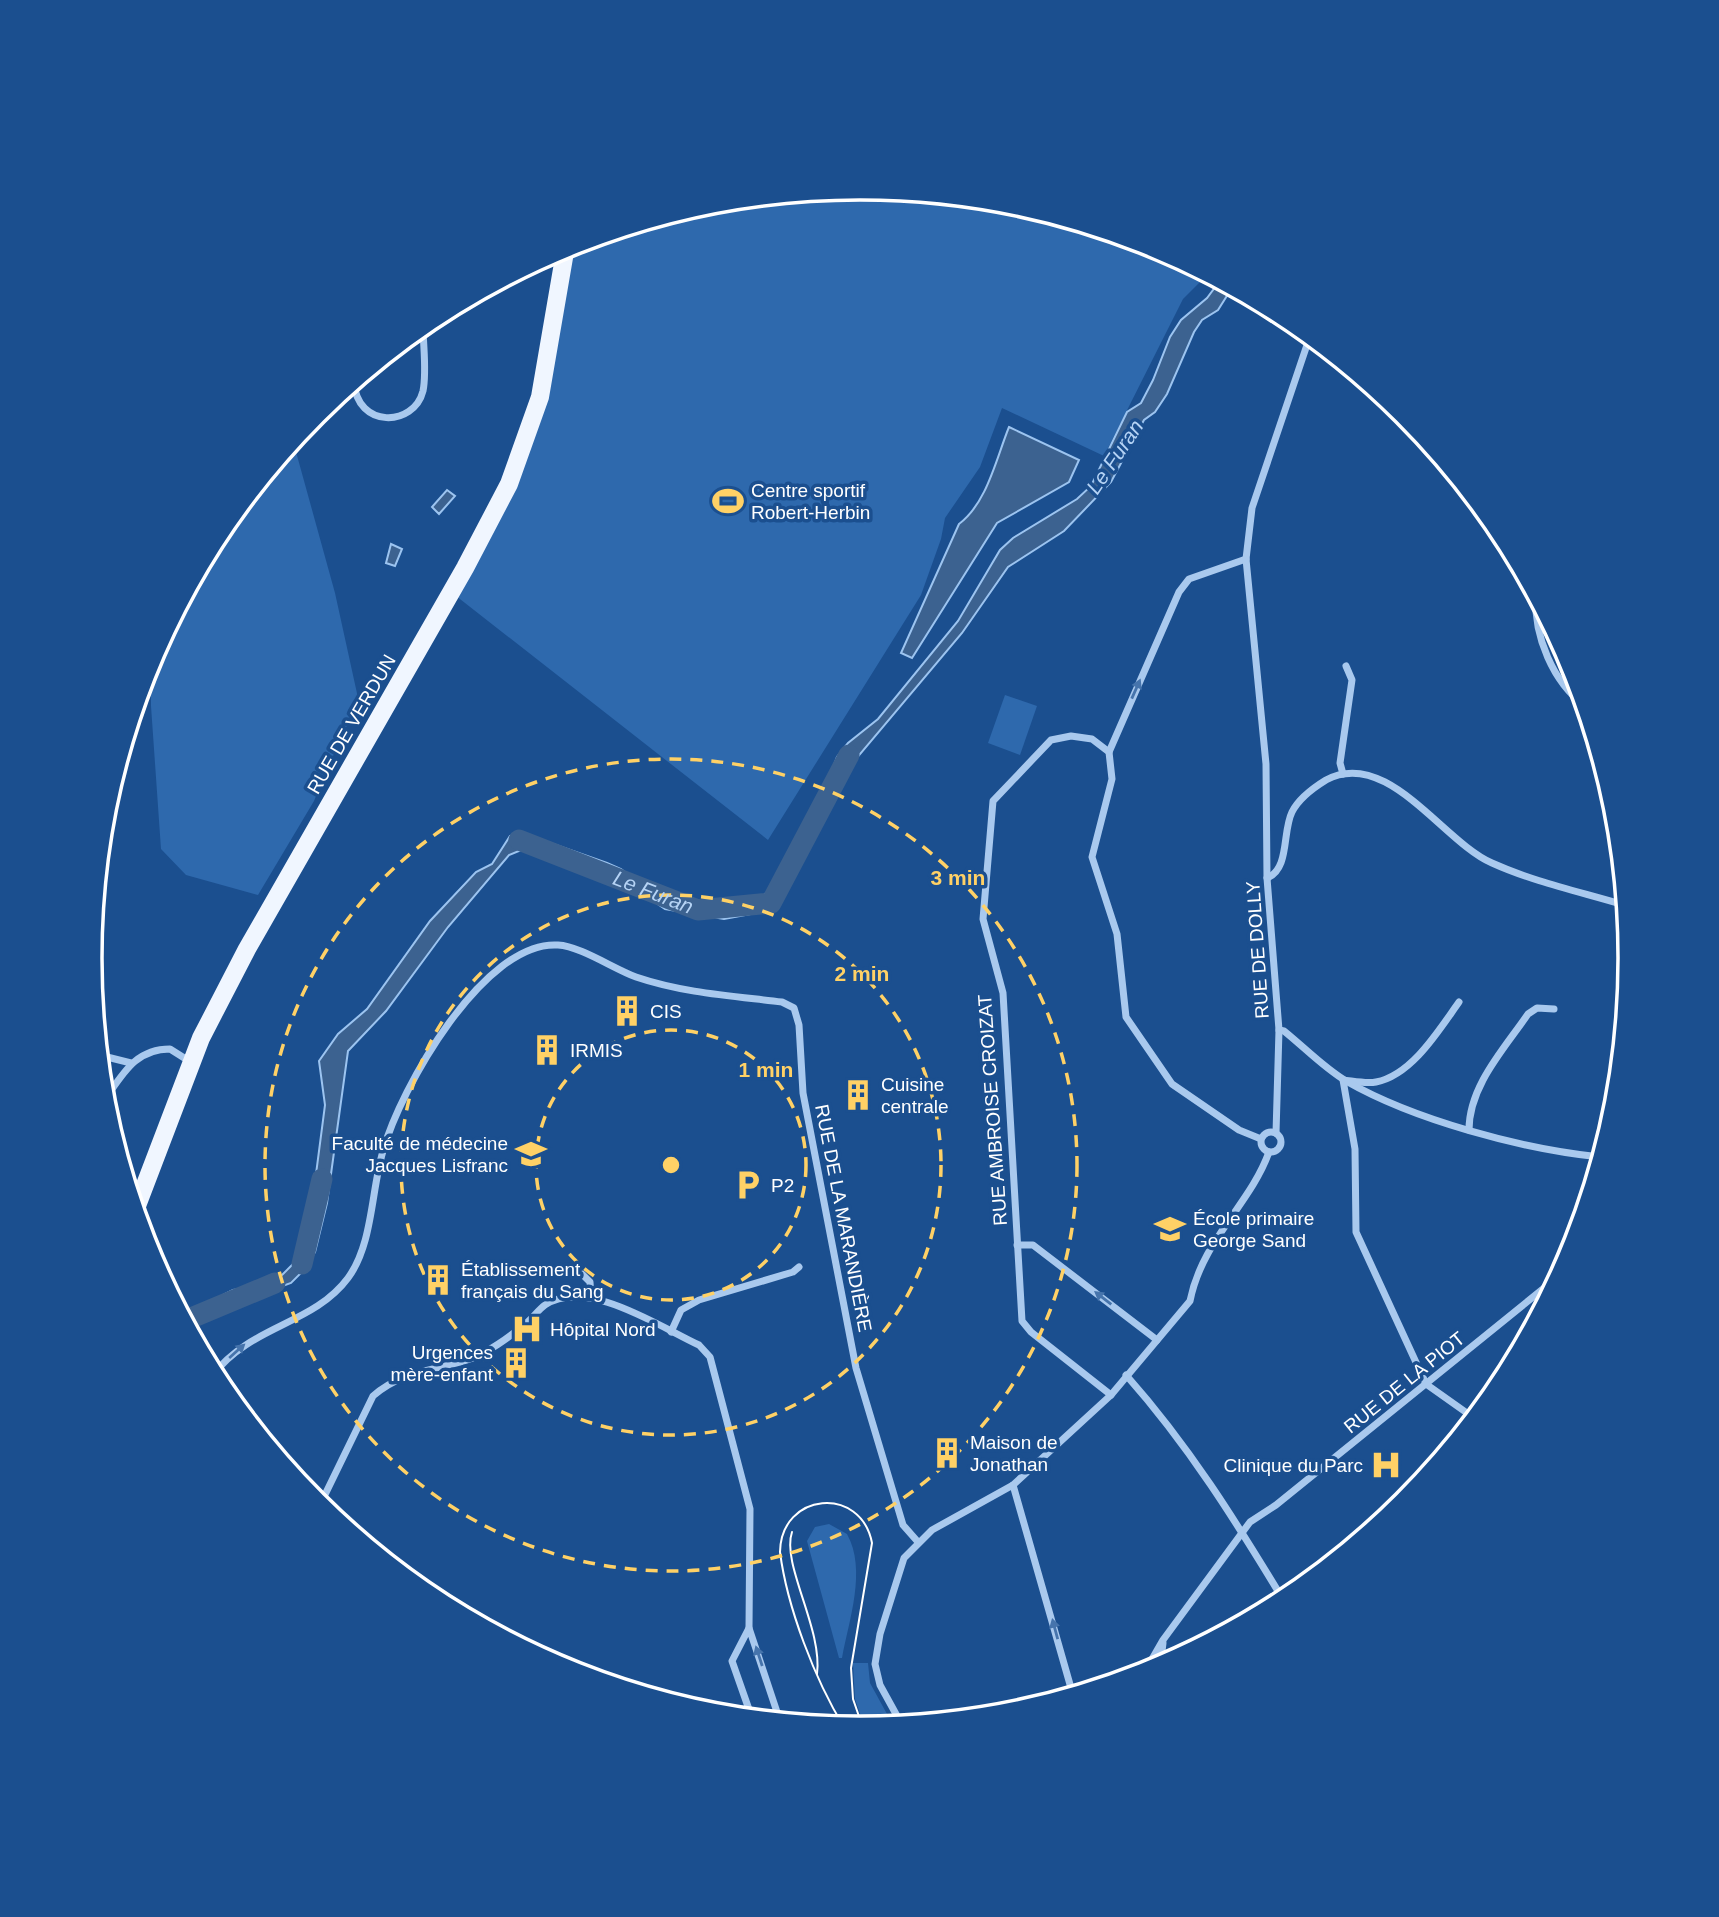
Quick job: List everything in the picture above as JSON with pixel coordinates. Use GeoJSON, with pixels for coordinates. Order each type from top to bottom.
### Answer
{"type":"FeatureCollection","features":[{"type":"Feature","properties":{"kind":"main road","name":"RUE DE VERDUN"},"geometry":{"type":"LineString","coordinates":[[140,1197],[190,1062],[247,949],[465,568],[509,484],[540,397],[563,261]]}},
{"type":"Feature","properties":{"kind":"street"},"geometry":{"type":"LineString","coordinates":[[355,394],[369,415],[387,419],[404,413],[416,404],[423,392],[423,339]]}},
{"type":"Feature","properties":{"kind":"street","name":"RUE DE DOLLY"},"geometry":{"type":"LineString","coordinates":[[1306,346],[1258,487],[1246,559],[1266,764],[1267,878],[1279,1030],[1284,1031],[1343,1080],[1379,1099],[1469,1130],[1592,1155]]}},
{"type":"Feature","properties":{"kind":"street"},"geometry":{"type":"LineString","coordinates":[[1246,559],[1189,579],[1179,592],[1109,752],[1112,779],[1092,857],[1117,933],[1126,1017],[1172,1084],[1239,1130],[1261,1139]]}},
{"type":"Feature","properties":{"kind":"street"},"geometry":{"type":"LineString","coordinates":[[1537,619],[1547,660],[1565,682]]}},
{"type":"Feature","properties":{"kind":"street"},"geometry":{"type":"LineString","coordinates":[[1343,774],[1340,763],[1352,680],[1346,666]]}},
{"type":"Feature","properties":{"kind":"street","name":"RUE AMBROISE CROIZAT"},"geometry":{"type":"LineString","coordinates":[[1109,752],[1092,739],[1071,736],[1051,740],[993,801],[983,919],[1003,993],[1022,1321],[1031,1332],[1111,1395]]}},
{"type":"Feature","properties":{"kind":"street"},"geometry":{"type":"LineString","coordinates":[[1267,878],[1275,875],[1280,865],[1292,813],[1306,793],[1343,774],[1375,777],[1397,788],[1473,854],[1494,864],[1615,902]]}},
{"type":"Feature","properties":{"kind":"street","name":"RUE DE LA MARANDIÈRE"},"geometry":{"type":"LineString","coordinates":[[221,1367],[247,1342],[328,1301],[350,1276],[363,1244],[383,1151],[402,1100],[426,1054],[470,998],[506,962],[534,946],[561,945],[637,977],[689,991],[782,1002],[794,1008],[799,1025],[803,1093],[856,1368],[903,1525],[918,1542]]}},
{"type":"Feature","properties":{"kind":"street"},"geometry":{"type":"LineString","coordinates":[[1458,1002],[1442,1026],[1395,1076],[1374,1083],[1343,1080],[1355,1149],[1356,1232],[1426,1384],[1466,1413]]}},
{"type":"Feature","properties":{"kind":"street"},"geometry":{"type":"LineString","coordinates":[[1469,1130],[1469,1114],[1477,1090],[1528,1014],[1537,1008],[1554,1009]]}},
{"type":"Feature","properties":{"kind":"street"},"geometry":{"type":"LineString","coordinates":[[897,1715],[878,1678],[875,1659],[897,1572],[918,1542],[1013,1485],[1111,1395],[1190,1301],[1193,1285],[1219,1231],[1264,1166],[1269,1152],[1280,1147],[1281,1140],[1276,1133],[1279,1030]]}},
{"type":"Feature","properties":{"kind":"street"},"geometry":{"type":"LineString","coordinates":[[113,1088],[131,1063],[156,1049],[170,1049],[190,1062]]}},
{"type":"Feature","properties":{"kind":"street"},"geometry":{"type":"LineString","coordinates":[[108,1057],[131,1063]]}},
{"type":"Feature","properties":{"kind":"street"},"geometry":{"type":"LineString","coordinates":[[1269,1152],[1261,1146],[1261,1139],[1267,1132],[1276,1133]]}},
{"type":"Feature","properties":{"kind":"street"},"geometry":{"type":"LineString","coordinates":[[1017,1245],[1033,1245],[1157,1340]]}},
{"type":"Feature","properties":{"kind":"street"},"geometry":{"type":"LineString","coordinates":[[671,1332],[681,1310],[699,1300],[799,1267]]}},
{"type":"Feature","properties":{"kind":"street"},"geometry":{"type":"LineString","coordinates":[[557,1275],[582,1274],[590,1282],[591,1296]]}},
{"type":"Feature","properties":{"kind":"street","name":"RUE DE LA PIOT"},"geometry":{"type":"LineString","coordinates":[[1153,1658],[1250,1522],[1276,1505],[1540,1291]]}},
{"type":"Feature","properties":{"kind":"street"},"geometry":{"type":"LineString","coordinates":[[325,1495],[373,1396],[387,1384],[422,1370],[469,1360],[517,1331],[545,1304],[571,1294],[591,1296],[699,1345],[709,1357],[750,1509],[749,1628],[776,1712]]}},
{"type":"Feature","properties":{"kind":"street"},"geometry":{"type":"LineString","coordinates":[[1126,1375],[1170,1425],[1214,1485],[1278,1591]]}},
{"type":"Feature","properties":{"kind":"street"},"geometry":{"type":"LineString","coordinates":[[1013,1485],[1071,1686]]}},
{"type":"Feature","properties":{"kind":"street"},"geometry":{"type":"LineString","coordinates":[[748,1708],[732,1661],[749,1628]]}},
{"type":"Feature","properties":{"kind":"street","name":"RUE DE LA PIOT"},"geometry":{"type":"LineString","coordinates":[[1161,1654],[1163,1640]]}},
{"type":"Feature","properties":{"kind":"shaded area","name":"Centre sportif Robert-Herbin"},"geometry":{"type":"Polygon","coordinates":[[[860,200],[958,207],[1056,226],[1150,258],[1200,282],[1183,299],[1104,456],[1002,408],[980,467],[945,518],[941,539],[921,595],[768,840],[451,592],[540,397],[563,261],[663,226],[712,215],[810,202],[860,200]]]}},
{"type":"Feature","properties":{"kind":"shaded area"},"geometry":{"type":"Polygon","coordinates":[[[296,452],[335,593],[360,707],[344,730],[314,801],[258,895],[186,875],[161,849],[151,690],[159,668],[203,579],[258,497],[296,452]]]}},
{"type":"Feature","properties":{"kind":"shaded area"},"geometry":{"type":"Polygon","coordinates":[[[1005,695],[1037,706],[1020,755],[988,743],[1005,695]]]}},
{"type":"Feature","properties":{"kind":"shaded area"},"geometry":{"type":"Polygon","coordinates":[[[829,1524],[847,1534],[856,1563],[855,1595],[842,1658],[839,1658],[807,1541],[815,1527],[829,1524]]]}},
{"type":"Feature","properties":{"kind":"shaded area"},"geometry":{"type":"Polygon","coordinates":[[[853,1663],[868,1663],[870,1683],[888,1715],[861,1716],[855,1699],[853,1663]]]}},
{"type":"Feature","properties":{"kind":"water"},"geometry":{"type":"Polygon","coordinates":[[[1214,289],[1227,296],[1218,310],[1202,320],[1194,332],[1167,394],[1155,412],[1144,420],[1111,482],[1064,531],[1008,567],[962,633],[834,785],[825,817],[811,839],[794,878],[767,908],[756,913],[724,919],[665,909],[636,889],[572,857],[526,848],[509,855],[448,927],[386,1011],[348,1051],[327,1203],[315,1252],[304,1270],[291,1283],[266,1292],[238,1295],[193,1319],[189,1312],[233,1290],[273,1284],[298,1259],[315,1213],[316,1174],[325,1105],[319,1061],[338,1034],[367,1009],[430,921],[476,872],[492,864],[510,836],[525,834],[607,863],[621,869],[657,896],[685,906],[701,905],[722,912],[748,906],[764,895],[789,872],[797,860],[806,826],[819,805],[837,757],[848,743],[878,719],[958,621],[1000,550],[1013,538],[1077,499],[1091,486],[1127,412],[1141,403],[1170,337],[1181,320],[1214,289]]]}},
{"type":"Feature","properties":{"kind":"water"},"geometry":{"type":"Polygon","coordinates":[[[1009,427],[1079,460],[1069,482],[997,523],[912,658],[901,653],[959,524],[969,515],[984,493],[1009,427]]]}},
{"type":"Feature","properties":{"kind":"water"},"geometry":{"type":"Polygon","coordinates":[[[447,490],[455,496],[439,514],[432,507],[447,490]]]}},
{"type":"Feature","properties":{"kind":"water"},"geometry":{"type":"Polygon","coordinates":[[[391,544],[402,549],[395,566],[386,563],[391,544]]]}},
{"type":"Feature","properties":{"kind":"waterway","name":"Le Furan"},"geometry":{"type":"LineString","coordinates":[[519,840],[698,910],[771,903],[849,755]]}},
{"type":"Feature","properties":{"kind":"waterway","name":"Le Furan"},"geometry":{"type":"LineString","coordinates":[[302,1264],[322,1179]]}},
{"type":"Feature","properties":{"kind":"waterway","name":"Le Furan"},"geometry":{"type":"LineString","coordinates":[[192,1318],[275,1283]]}},
{"type":"Feature","properties":{"kind":"tram line"},"geometry":{"type":"LineString","coordinates":[[837,1716],[804,1643],[789,1596],[780,1552],[784,1532],[793,1517],[807,1507],[822,1503],[838,1505],[853,1512],[865,1524],[872,1543],[851,1668],[853,1699],[859,1716]]}},
{"type":"Feature","properties":{"kind":"tram line"},"geometry":{"type":"LineString","coordinates":[[792,1532],[792,1561],[814,1637],[817,1674]]}},
{"type":"Feature","properties":{"kind":"place","name":"Centre sportif Robert-Herbin"},"geometry":{"type":"Point","coordinates":[728,501]}},
{"type":"Feature","properties":{"kind":"place","name":"CIS"},"geometry":{"type":"Point","coordinates":[627,1011]}},
{"type":"Feature","properties":{"kind":"place","name":"IRMIS"},"geometry":{"type":"Point","coordinates":[547,1050]}},
{"type":"Feature","properties":{"kind":"place","name":"Cuisine centrale"},"geometry":{"type":"Point","coordinates":[858,1095]}},
{"type":"Feature","properties":{"kind":"place","name":"Faculté de médecine Jacques Lisfranc"},"geometry":{"type":"Point","coordinates":[531,1154]}},
{"type":"Feature","properties":{"kind":"place","name":"P2"},"geometry":{"type":"Point","coordinates":[748,1185]}},
{"type":"Feature","properties":{"kind":"place","name":"École primaire George Sand"},"geometry":{"type":"Point","coordinates":[1170,1229]}},
{"type":"Feature","properties":{"kind":"place","name":"Établissement français du Sang"},"geometry":{"type":"Point","coordinates":[438,1280]}},
{"type":"Feature","properties":{"kind":"place","name":"Hôpital Nord"},"geometry":{"type":"Point","coordinates":[527,1329]}},
{"type":"Feature","properties":{"kind":"place","name":"Urgences mère-enfant"},"geometry":{"type":"Point","coordinates":[516,1363]}},
{"type":"Feature","properties":{"kind":"place","name":"Maison de Jonathan"},"geometry":{"type":"Point","coordinates":[947,1453]}},
{"type":"Feature","properties":{"kind":"place","name":"Clinique du Parc"},"geometry":{"type":"Point","coordinates":[1386,1465]}}]}
